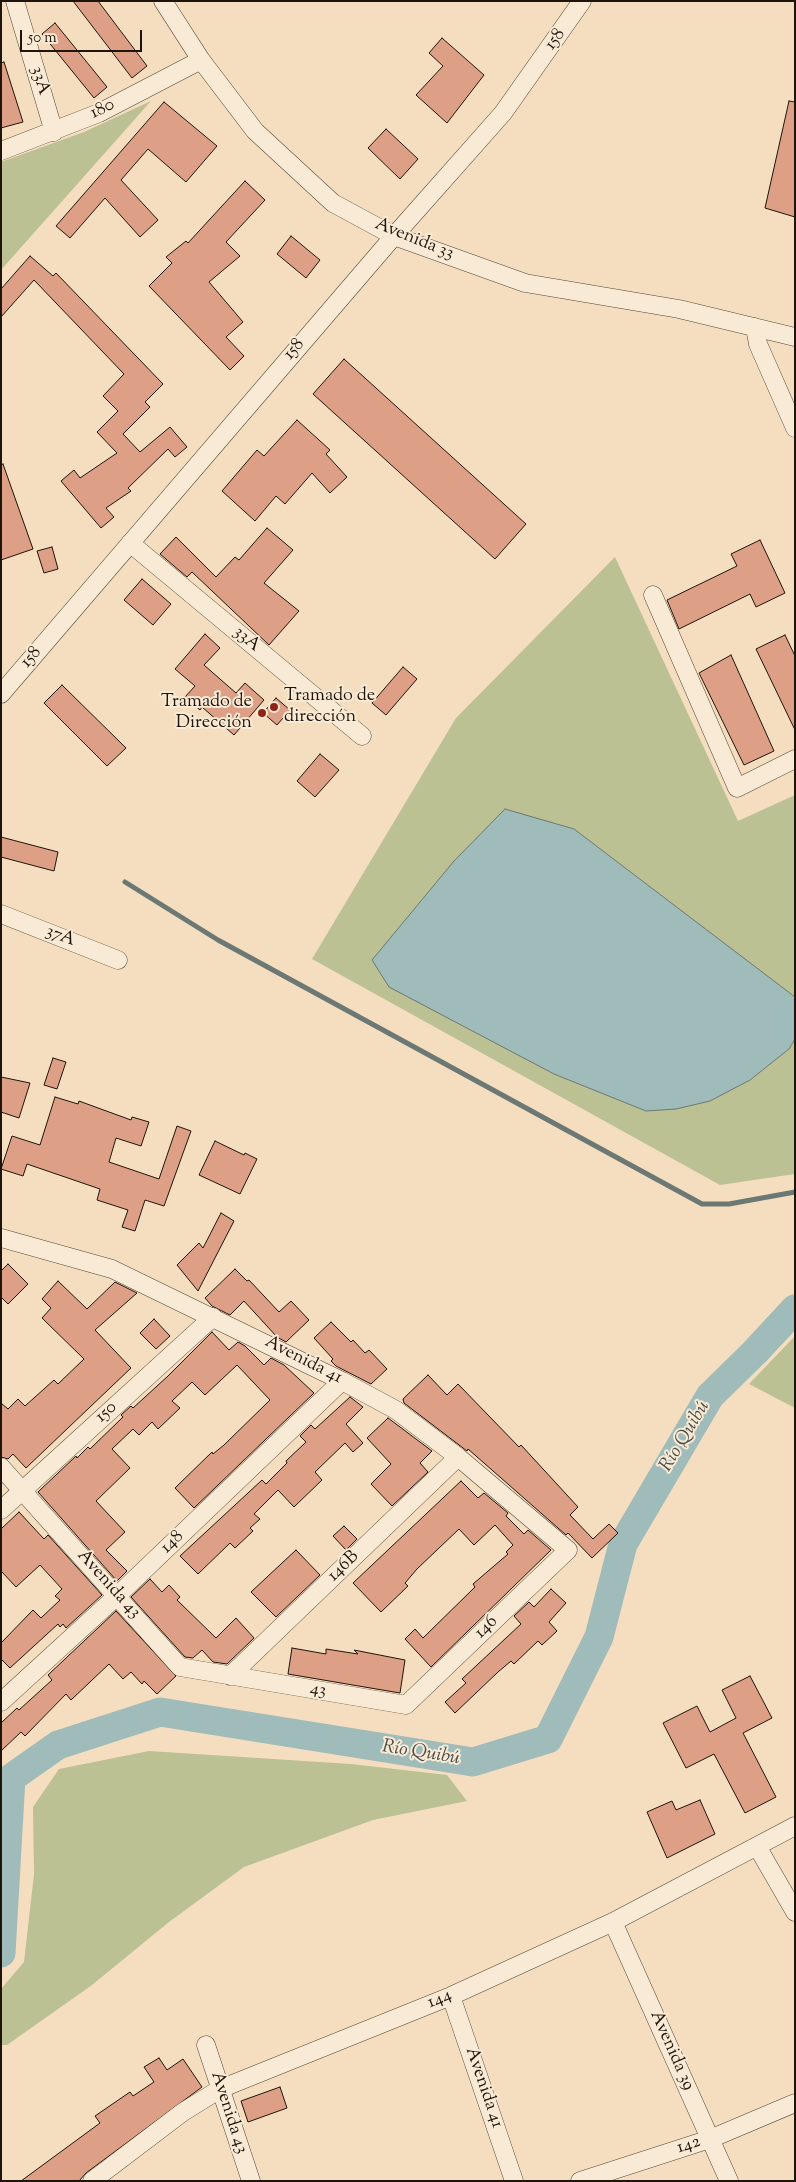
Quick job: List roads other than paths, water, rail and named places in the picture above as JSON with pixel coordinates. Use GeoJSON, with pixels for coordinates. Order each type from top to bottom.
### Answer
{"type":"FeatureCollection","features":[{"type":"Feature","properties":{"kind":"street","name":"33A"},"geometry":{"type":"LineString","coordinates":[[15,1],[54,132]]}},
{"type":"Feature","properties":{"kind":"street","name":"Avenida 33"},"geometry":{"type":"LineString","coordinates":[[163,1],[201,60],[255,131],[333,203],[394,236],[525,283],[679,308],[795,337]]}},
{"type":"Feature","properties":{"kind":"street","name":"158"},"geometry":{"type":"LineString","coordinates":[[1,694],[394,236],[503,113],[582,1]]}},
{"type":"Feature","properties":{"kind":"street","name":"180"},"geometry":{"type":"LineString","coordinates":[[1,151],[99,113],[201,60]]}},
{"type":"Feature","properties":{"kind":"street"},"geometry":{"type":"LineString","coordinates":[[755,328],[758,344],[795,428]]}},
{"type":"Feature","properties":{"kind":"street","name":"33A"},"geometry":{"type":"LineString","coordinates":[[130,544],[362,736]]}},
{"type":"Feature","properties":{"kind":"street"},"geometry":{"type":"LineString","coordinates":[[652,595],[737,788],[795,759]]}},
{"type":"Feature","properties":{"kind":"street","name":"37A"},"geometry":{"type":"LineString","coordinates":[[1,914],[118,960]]}},
{"type":"Feature","properties":{"kind":"street","name":"Avenida 41"},"geometry":{"type":"LineString","coordinates":[[1,1238],[112,1269],[342,1381],[396,1410],[458,1457],[568,1550]]}},
{"type":"Feature","properties":{"kind":"street","name":"150"},"geometry":{"type":"LineString","coordinates":[[1,1510],[213,1317]]}},
{"type":"Feature","properties":{"kind":"street","name":"148"},"geometry":{"type":"LineString","coordinates":[[1,1702],[118,1595],[342,1381]]}},
{"type":"Feature","properties":{"kind":"street","name":"146B"},"geometry":{"type":"LineString","coordinates":[[230,1676],[458,1457]]}},
{"type":"Feature","properties":{"kind":"street","name":"Avenida 43"},"geometry":{"type":"LineString","coordinates":[[1,1467],[118,1595],[180,1667],[230,1676]]}},
{"type":"Feature","properties":{"kind":"street","name":"146"},"geometry":{"type":"LineString","coordinates":[[406,1705],[568,1550]]}},
{"type":"Feature","properties":{"kind":"street","name":"43"},"geometry":{"type":"LineString","coordinates":[[230,1676],[406,1705]]}},
{"type":"Feature","properties":{"kind":"street","name":"144"},"geometry":{"type":"LineString","coordinates":[[92,2181],[183,2112],[220,2089],[452,1996],[613,1922],[758,1848],[795,1826]]}},
{"type":"Feature","properties":{"kind":"street"},"geometry":{"type":"LineString","coordinates":[[758,1848],[795,1912]]}},
{"type":"Feature","properties":{"kind":"street","name":"Avenida 39"},"geometry":{"type":"LineString","coordinates":[[613,1922],[729,2181]]}},
{"type":"Feature","properties":{"kind":"street","name":"Avenida 41"},"geometry":{"type":"LineString","coordinates":[[452,1996],[514,2181]]}},
{"type":"Feature","properties":{"kind":"street","name":"Avenida 43"},"geometry":{"type":"LineString","coordinates":[[206,2045],[251,2181]]}},
{"type":"Feature","properties":{"kind":"street","name":"142"},"geometry":{"type":"LineString","coordinates":[[580,2181],[710,2139],[795,2103]]}},
{"type":"Feature","properties":{"kind":"water"},"geometry":{"type":"Polygon","coordinates":[[[505,809],[574,829],[795,997],[795,1039],[789,1049],[750,1080],[710,1101],[676,1109],[646,1111],[554,1074],[389,987],[372,960],[454,861],[505,809]]]}},
{"type":"Feature","properties":{"kind":"waterway"},"geometry":{"type":"LineString","coordinates":[[125,882],[218,940],[702,1204],[729,1204],[795,1192]]}},
{"type":"Feature","properties":{"kind":"waterway","name":"Río Quibú"},"geometry":{"type":"LineString","coordinates":[[1,1953],[11,1778],[58,1745],[160,1712],[473,1762],[548,1739],[599,1637],[623,1544],[710,1396],[795,1309]]}},
{"type":"Feature","properties":{"kind":"place","name":"Tramado de dirección"},"geometry":{"type":"Point","coordinates":[274,707]}},
{"type":"Feature","properties":{"kind":"place","name":"Tramado de Dirección"},"geometry":{"type":"Point","coordinates":[262,713]}}]}
